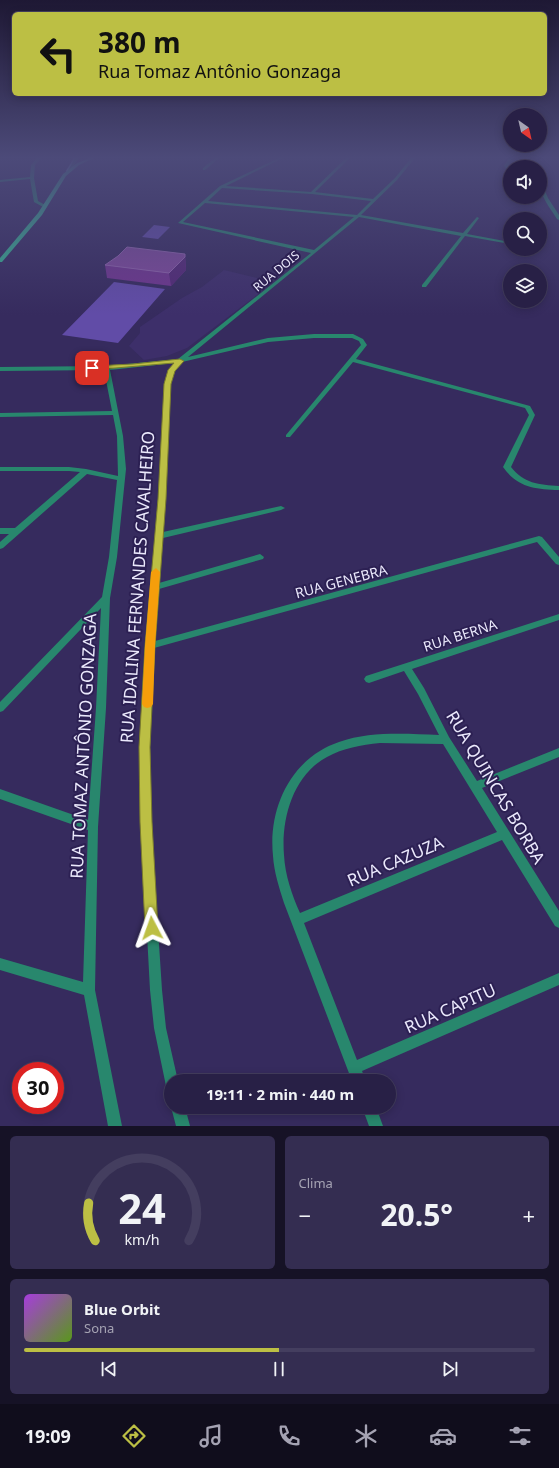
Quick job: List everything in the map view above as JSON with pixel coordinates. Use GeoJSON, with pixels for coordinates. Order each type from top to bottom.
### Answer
{"type":"FeatureCollection","features":[{"type":"Feature","properties":{"kind":"street"},"geometry":{"type":"LineString","coordinates":[[0,261],[42,211]]}},
{"type":"Feature","properties":{"kind":"street"},"geometry":{"type":"LineString","coordinates":[[194,211],[180,223],[314,252]]}},
{"type":"Feature","properties":{"kind":"street"},"geometry":{"type":"LineString","coordinates":[[298,211],[358,216],[503,242]]}},
{"type":"Feature","properties":{"kind":"street","name":"RUA DOIS"},"geometry":{"type":"LineString","coordinates":[[180,361],[364,211]]}},
{"type":"Feature","properties":{"kind":"street"},"geometry":{"type":"LineString","coordinates":[[424,286],[477,218]]}},
{"type":"Feature","properties":{"kind":"street"},"geometry":{"type":"LineString","coordinates":[[0,369],[107,368],[180,361],[268,340],[339,335],[353,336],[361,340],[364,345],[288,436]]}},
{"type":"Feature","properties":{"kind":"street"},"geometry":{"type":"LineString","coordinates":[[352,360],[528,407],[532,415],[507,467],[512,475],[522,482],[533,486],[559,488]]}},
{"type":"Feature","properties":{"kind":"street","name":"RUA IDALINA FERNANDES CAVALHEIRO"},"geometry":{"type":"LineString","coordinates":[[170,1074],[160,1028],[156,990],[146,829],[145,747],[154,587],[165,454],[168,384],[172,370],[180,361]]}},
{"type":"Feature","properties":{"kind":"street","name":"RUA TOMAZ ANTÔNIO GONZAGA"},"geometry":{"type":"LineString","coordinates":[[107,368],[116,413],[122,457],[113,557],[106,598],[101,708],[92,827],[89,990],[115,1126]]}},
{"type":"Feature","properties":{"kind":"street"},"geometry":{"type":"LineString","coordinates":[[0,415],[116,413]]}},
{"type":"Feature","properties":{"kind":"street"},"geometry":{"type":"LineString","coordinates":[[0,469],[41,468],[86,471],[121,479]]}},
{"type":"Feature","properties":{"kind":"street"},"geometry":{"type":"LineString","coordinates":[[0,546],[86,471]]}},
{"type":"Feature","properties":{"kind":"street"},"geometry":{"type":"LineString","coordinates":[[159,536],[281,508]]}},
{"type":"Feature","properties":{"kind":"street"},"geometry":{"type":"LineString","coordinates":[[0,531],[17,531]]}},
{"type":"Feature","properties":{"kind":"street","name":"RUA GENEBRA"},"geometry":{"type":"LineString","coordinates":[[150,646],[539,539],[559,562]]}},
{"type":"Feature","properties":{"kind":"street"},"geometry":{"type":"LineString","coordinates":[[154,587],[260,557]]}},
{"type":"Feature","properties":{"kind":"street"},"geometry":{"type":"LineString","coordinates":[[0,708],[106,598]]}},
{"type":"Feature","properties":{"kind":"street","name":"RUA BERNA"},"geometry":{"type":"LineString","coordinates":[[370,679],[559,616]]}},
{"type":"Feature","properties":{"kind":"street","name":"RUA QUINCAS BORBA"},"geometry":{"type":"LineString","coordinates":[[406,667],[421,691],[446,740],[476,786],[559,922]]}},
{"type":"Feature","properties":{"kind":"street"},"geometry":{"type":"LineString","coordinates":[[356,1074],[298,920],[290,903],[281,874],[278,851],[283,803],[291,785],[307,764],[325,751],[341,745],[386,739],[446,740]]}},
{"type":"Feature","properties":{"kind":"street"},"geometry":{"type":"LineString","coordinates":[[476,786],[559,752]]}},
{"type":"Feature","properties":{"kind":"street"},"geometry":{"type":"LineString","coordinates":[[0,794],[92,827]]}},
{"type":"Feature","properties":{"kind":"street","name":"RUA CAZUZA"},"geometry":{"type":"LineString","coordinates":[[298,920],[505,834]]}},
{"type":"Feature","properties":{"kind":"street"},"geometry":{"type":"LineString","coordinates":[[0,964],[89,990]]}},
{"type":"Feature","properties":{"kind":"street","name":"RUA CAPITU"},"geometry":{"type":"LineString","coordinates":[[354,1068],[559,978]]}},
{"type":"Feature","properties":{"kind":"street"},"geometry":{"type":"LineString","coordinates":[[180,1114],[183,1126]]}},
{"type":"Feature","properties":{"kind":"street"},"geometry":{"type":"LineString","coordinates":[[372,1114],[376,1126]]}},
{"type":"Feature","properties":{"kind":"shaded area"},"geometry":{"type":"Polygon","coordinates":[[[154,225],[170,227],[158,239],[142,237],[154,225]]]}},
{"type":"Feature","properties":{"kind":"shaded area"},"geometry":{"type":"Polygon","coordinates":[[[224,270],[274,282],[187,348],[167,356],[144,360],[129,346],[140,333],[140,327],[182,298],[202,287],[224,270]]]}},
{"type":"Feature","properties":{"kind":"shaded area"},"geometry":{"type":"Polygon","coordinates":[[[114,282],[165,289],[118,343],[62,335],[114,282]]]}},
{"type":"Feature","properties":{"kind":"building"},"geometry":{"type":"Polygon","coordinates":[[[127,247],[185,254],[185,257],[169,273],[105,265],[118,256],[127,247]]]}},
{"type":"Feature","properties":{"kind":"slow traffic"},"geometry":{"type":"LineString","coordinates":[[147,704],[156,572]]}},
{"type":"Feature","properties":{"kind":"route"},"geometry":{"type":"LineString","coordinates":[[92,368],[146,365],[180,361],[172,370],[168,384],[165,454],[150,646],[145,747],[146,822],[152,928]]}}]}
